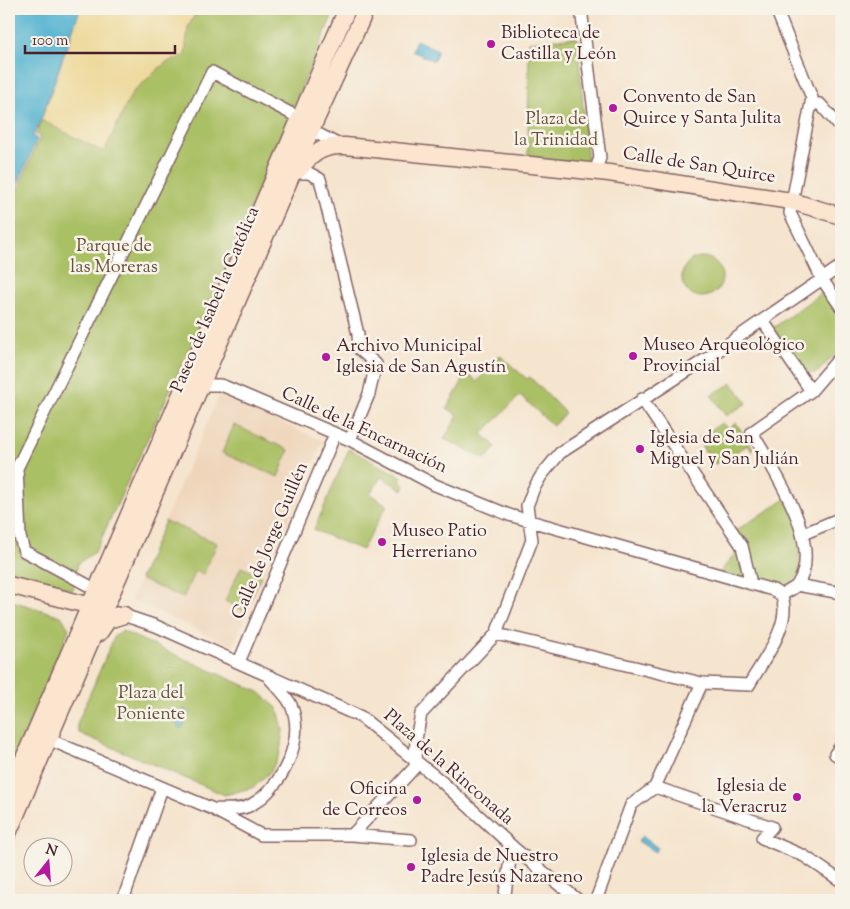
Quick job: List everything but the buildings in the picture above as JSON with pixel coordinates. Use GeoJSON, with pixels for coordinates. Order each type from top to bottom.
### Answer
{"type":"FeatureCollection","features":[{"type":"Feature","properties":{"kind":"main road","name":"Paseo de Isabel la Católica"},"geometry":{"type":"LineString","coordinates":[[9,792],[82,624],[97,607],[201,385],[292,178],[305,125],[347,9]]}},
{"type":"Feature","properties":{"kind":"main road","name":"Paseo de Isabel la Católica"},"geometry":{"type":"LineString","coordinates":[[89,650],[97,607],[97,590],[184,388],[246,249],[305,125],[366,9]]}},
{"type":"Feature","properties":{"kind":"main road","name":"Calle de San Quirce"},"geometry":{"type":"LineString","coordinates":[[314,152],[322,148],[339,146],[595,171],[791,201],[841,216]]}},
{"type":"Feature","properties":{"kind":"main road"},"geometry":{"type":"LineString","coordinates":[[292,178],[314,152]]}},
{"type":"Feature","properties":{"kind":"main road"},"geometry":{"type":"LineString","coordinates":[[9,584],[97,607]]}},
{"type":"Feature","properties":{"kind":"main road"},"geometry":{"type":"LineString","coordinates":[[71,601],[82,624]]}},
{"type":"Feature","properties":{"kind":"main road"},"geometry":{"type":"LineString","coordinates":[[9,831],[59,715],[68,706],[89,650],[104,624],[113,617],[124,615]]}},
{"type":"Feature","properties":{"kind":"street"},"geometry":{"type":"LineString","coordinates":[[581,9],[600,158],[595,171]]}},
{"type":"Feature","properties":{"kind":"street"},"geometry":{"type":"LineString","coordinates":[[776,9],[811,92],[812,104],[791,201],[792,219],[822,280],[841,307]]}},
{"type":"Feature","properties":{"kind":"street","name":"Calle de San Quirce"},"geometry":{"type":"LineString","coordinates":[[97,590],[24,550],[20,537],[17,468],[212,72],[339,146]]}},
{"type":"Feature","properties":{"kind":"street"},"geometry":{"type":"LineString","coordinates":[[812,104],[820,104],[824,107],[841,128]]}},
{"type":"Feature","properties":{"kind":"street"},"geometry":{"type":"LineString","coordinates":[[305,125],[314,152],[358,334],[359,349],[376,364],[369,394],[350,440]]}},
{"type":"Feature","properties":{"kind":"street"},"geometry":{"type":"LineString","coordinates":[[292,178],[309,173],[320,178]]}},
{"type":"Feature","properties":{"kind":"street"},"geometry":{"type":"LineString","coordinates":[[352,835],[415,767],[417,762],[416,739],[421,714],[496,634],[532,540],[528,506],[540,476],[560,453],[763,321],[841,266]]}},
{"type":"Feature","properties":{"kind":"street"},"geometry":{"type":"LineString","coordinates":[[763,321],[811,391]]}},
{"type":"Feature","properties":{"kind":"street"},"geometry":{"type":"LineString","coordinates":[[496,634],[702,683],[749,685],[780,632],[785,603],[781,595],[797,585],[802,574],[805,559],[798,514],[752,432],[811,391],[841,356]]}},
{"type":"Feature","properties":{"kind":"street","name":"Calle de la Encarnación"},"geometry":{"type":"LineString","coordinates":[[184,388],[201,385],[220,385],[350,440],[435,485],[508,514],[773,590],[781,595]]}},
{"type":"Feature","properties":{"kind":"street"},"geometry":{"type":"LineString","coordinates":[[642,399],[742,546],[751,584]]}},
{"type":"Feature","properties":{"kind":"street","name":"Calle de Jorge Guillén"},"geometry":{"type":"LineString","coordinates":[[238,662],[335,434]]}},
{"type":"Feature","properties":{"kind":"street"},"geometry":{"type":"LineString","coordinates":[[802,534],[841,518]]}},
{"type":"Feature","properties":{"kind":"street"},"geometry":{"type":"LineString","coordinates":[[797,585],[841,592]]}},
{"type":"Feature","properties":{"kind":"street"},"geometry":{"type":"LineString","coordinates":[[97,607],[156,626],[266,675],[291,704],[295,730],[293,747],[286,766],[278,779],[251,805],[234,809],[213,809]]}},
{"type":"Feature","properties":{"kind":"street","name":"Plaza de la Rinconada"},"geometry":{"type":"LineString","coordinates":[[266,675],[361,717],[417,762],[512,846],[578,900]]}},
{"type":"Feature","properties":{"kind":"street"},"geometry":{"type":"LineString","coordinates":[[596,900],[631,805],[655,787],[702,683]]}},
{"type":"Feature","properties":{"kind":"street"},"geometry":{"type":"LineString","coordinates":[[27,751],[48,739],[238,820],[261,835],[352,835],[411,840]]}},
{"type":"Feature","properties":{"kind":"street"},"geometry":{"type":"LineString","coordinates":[[655,787],[772,826],[762,838],[804,856],[841,881]]}},
{"type":"Feature","properties":{"kind":"street"},"geometry":{"type":"LineString","coordinates":[[123,900],[162,788]]}},
{"type":"Feature","properties":{"kind":"street"},"geometry":{"type":"LineString","coordinates":[[505,894],[512,846]]}},
{"type":"Feature","properties":{"kind":"shaded area"},"geometry":{"type":"Polygon","coordinates":[[[219,395],[323,441],[233,646],[131,600],[219,395]]]}},
{"type":"Feature","properties":{"kind":"green space","name":"Parque de las Moreras"},"geometry":{"type":"Polygon","coordinates":[[[198,9],[335,9],[198,330],[95,552],[78,563],[73,590],[9,573],[9,210],[40,137],[36,135],[41,120],[104,151],[132,93],[165,63],[185,55],[188,27],[198,9]]]}},
{"type":"Feature","properties":{"kind":"green space","name":"Plaza de la Trinidad"},"geometry":{"type":"Polygon","coordinates":[[[577,37],[588,164],[528,157],[529,42],[577,37]]]}},
{"type":"Feature","properties":{"kind":"green space"},"geometry":{"type":"Polygon","coordinates":[[[706,257],[713,260],[719,266],[722,277],[721,285],[713,294],[706,297],[698,297],[691,294],[683,285],[682,273],[685,266],[694,258],[706,257]]]}},
{"type":"Feature","properties":{"kind":"green space"},"geometry":{"type":"Polygon","coordinates":[[[824,291],[841,316],[841,348],[817,373],[805,373],[773,328],[824,291]]]}},
{"type":"Feature","properties":{"kind":"green space"},"geometry":{"type":"Polygon","coordinates":[[[499,355],[527,379],[530,377],[565,413],[553,426],[520,395],[482,434],[496,447],[486,459],[444,439],[458,416],[447,408],[468,372],[477,382],[499,355]]]}},
{"type":"Feature","properties":{"kind":"green space"},"geometry":{"type":"Polygon","coordinates":[[[732,383],[747,403],[726,416],[711,395],[732,383]]]}},
{"type":"Feature","properties":{"kind":"green space"},"geometry":{"type":"Polygon","coordinates":[[[722,423],[728,429],[736,423],[754,450],[752,451],[748,445],[715,464],[707,451],[705,452],[698,438],[722,423]]]}},
{"type":"Feature","properties":{"kind":"green space"},"geometry":{"type":"Polygon","coordinates":[[[234,425],[289,450],[278,477],[222,453],[234,425]]]}},
{"type":"Feature","properties":{"kind":"green space"},"geometry":{"type":"Polygon","coordinates":[[[349,449],[402,477],[400,481],[405,486],[403,490],[381,477],[370,494],[387,505],[362,550],[314,530],[349,449]]]}},
{"type":"Feature","properties":{"kind":"green space"},"geometry":{"type":"Polygon","coordinates":[[[786,499],[798,524],[800,574],[786,590],[720,572],[744,543],[735,531],[786,499]]]}},
{"type":"Feature","properties":{"kind":"green space"},"geometry":{"type":"Polygon","coordinates":[[[165,521],[217,543],[203,575],[195,571],[183,598],[140,579],[165,521]]]}},
{"type":"Feature","properties":{"kind":"green space"},"geometry":{"type":"Polygon","coordinates":[[[241,567],[261,576],[245,611],[225,601],[241,567]]]}},
{"type":"Feature","properties":{"kind":"green space"},"geometry":{"type":"Polygon","coordinates":[[[9,600],[61,616],[69,629],[9,772],[9,600]]]}},
{"type":"Feature","properties":{"kind":"green space","name":"Plaza del Poniente"},"geometry":{"type":"Polygon","coordinates":[[[122,631],[259,692],[278,709],[283,730],[280,753],[271,771],[254,787],[225,795],[79,733],[77,724],[115,635],[122,631]]]}},
{"type":"Feature","properties":{"kind":"sand"},"geometry":{"type":"Polygon","coordinates":[[[80,9],[198,9],[188,27],[185,55],[165,63],[132,93],[104,152],[41,120],[80,9]]]}},
{"type":"Feature","properties":{"kind":"water"},"geometry":{"type":"Polygon","coordinates":[[[9,9],[80,9],[41,120],[33,136],[37,139],[9,205],[9,9]]]}},
{"type":"Feature","properties":{"kind":"water"},"geometry":{"type":"Polygon","coordinates":[[[416,40],[438,50],[434,61],[412,51],[416,40]]]}},
{"type":"Feature","properties":{"kind":"water"},"geometry":{"type":"Polygon","coordinates":[[[184,709],[189,713],[183,727],[179,728],[176,723],[184,709]]]}},
{"type":"Feature","properties":{"kind":"water"},"geometry":{"type":"Polygon","coordinates":[[[642,836],[658,848],[655,852],[638,841],[642,836]]]}},
{"type":"Feature","properties":{"kind":"place","name":"Biblioteca de Castilla y León"},"geometry":{"type":"Point","coordinates":[491,44]}},
{"type":"Feature","properties":{"kind":"place","name":"Convento de San Quirce y Santa Julita"},"geometry":{"type":"Point","coordinates":[613,108]}},
{"type":"Feature","properties":{"kind":"place","name":"Museo Arqueológico Provincial"},"geometry":{"type":"Point","coordinates":[633,356]}},
{"type":"Feature","properties":{"kind":"place","name":"Archivo Municipal Iglesia de San Agustín"},"geometry":{"type":"Point","coordinates":[326,357]}},
{"type":"Feature","properties":{"kind":"place","name":"Iglesia de San Miguel y San Julián"},"geometry":{"type":"Point","coordinates":[640,449]}},
{"type":"Feature","properties":{"kind":"place","name":"Museo Patio Herreriano"},"geometry":{"type":"Point","coordinates":[382,542]}},
{"type":"Feature","properties":{"kind":"place","name":"Iglesia de la Veracruz"},"geometry":{"type":"Point","coordinates":[797,797]}},
{"type":"Feature","properties":{"kind":"place","name":"Oficina de Correos"},"geometry":{"type":"Point","coordinates":[417,800]}},
{"type":"Feature","properties":{"kind":"place","name":"Iglesia de Nuestro Padre Jesús Nazareno"},"geometry":{"type":"Point","coordinates":[411,867]}}]}
